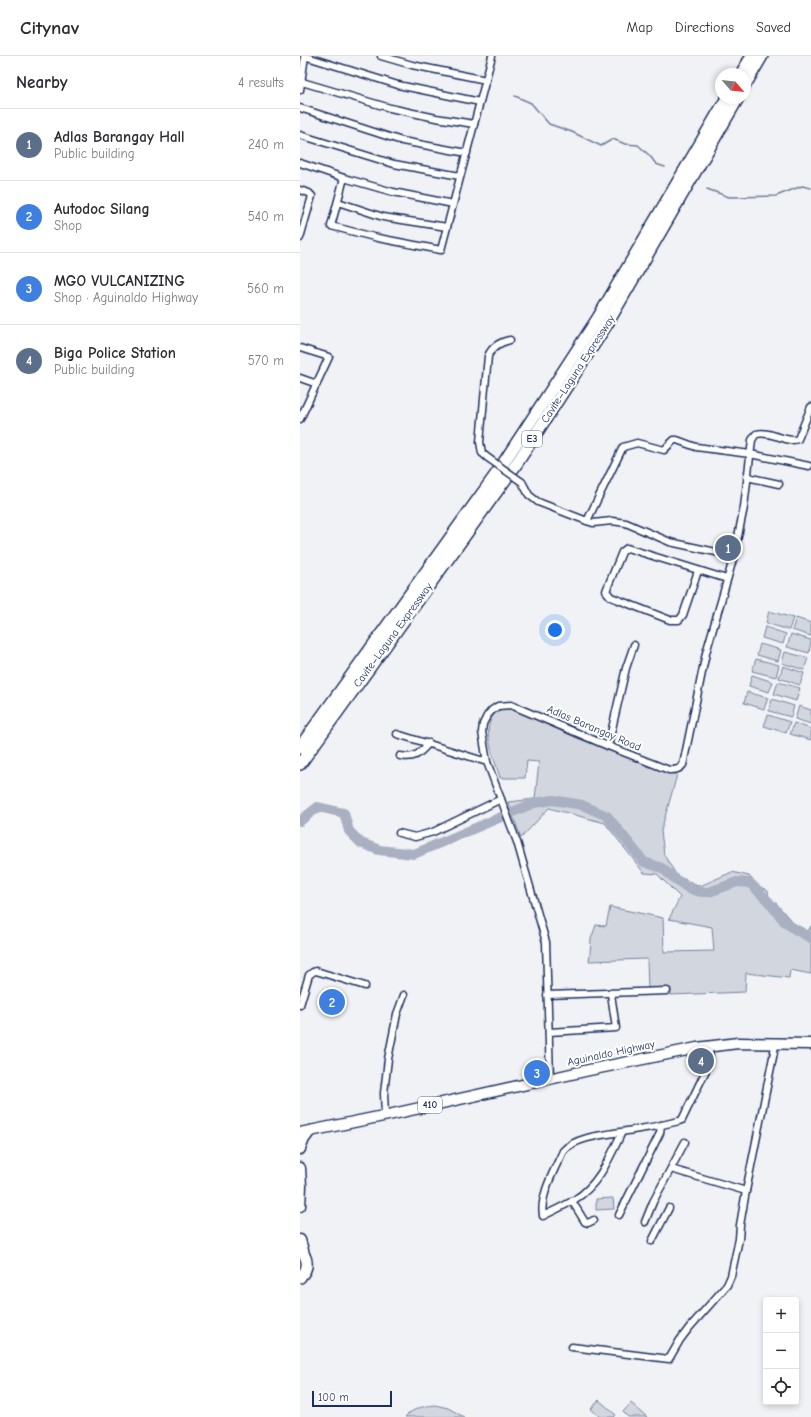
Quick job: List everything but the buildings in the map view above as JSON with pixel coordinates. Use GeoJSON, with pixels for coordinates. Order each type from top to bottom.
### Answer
{"type":"FeatureCollection","features":[{"type":"Feature","properties":{"kind":"highway"},"geometry":{"type":"LineString","coordinates":[[745,68],[752,56]]}},
{"type":"Feature","properties":{"kind":"highway"},"geometry":{"type":"LineString","coordinates":[[751,75],[762,56]]}},
{"type":"Feature","properties":{"kind":"highway","name":"Cavite–Laguna Expressway"},"geometry":{"type":"LineString","coordinates":[[300,747],[497,473],[598,318],[723,104]]}},
{"type":"Feature","properties":{"kind":"highway","name":"Cavite–Laguna Expressway"},"geometry":{"type":"LineString","coordinates":[[300,764],[515,466],[608,324],[735,104]]}},
{"type":"Feature","properties":{"kind":"main road","name":"Aguinaldo Highway"},"geometry":{"type":"LineString","coordinates":[[305,1132],[550,1078],[709,1046],[723,1044],[811,1044]]}},
{"type":"Feature","properties":{"kind":"main road"},"geometry":{"type":"LineString","coordinates":[[300,1149],[305,1132]]}},
{"type":"Feature","properties":{"kind":"main road"},"geometry":{"type":"LineString","coordinates":[[300,1168],[300,1206]]}},
{"type":"Feature","properties":{"kind":"main road"},"geometry":{"type":"LineString","coordinates":[[300,1240],[302,1253],[306,1258],[307,1266],[306,1270],[300,1277]]}},
{"type":"Feature","properties":{"kind":"street"},"geometry":{"type":"LineString","coordinates":[[300,90],[305,56],[398,85],[480,102]]}},
{"type":"Feature","properties":{"kind":"street"},"geometry":{"type":"LineString","coordinates":[[381,56],[412,65],[486,80]]}},
{"type":"Feature","properties":{"kind":"street"},"geometry":{"type":"LineString","coordinates":[[344,178],[331,226],[378,238],[440,250],[492,56]]}},
{"type":"Feature","properties":{"kind":"street"},"geometry":{"type":"LineString","coordinates":[[302,82],[390,108],[436,118],[474,124]]}},
{"type":"Feature","properties":{"kind":"street"},"geometry":{"type":"LineString","coordinates":[[300,108],[402,141],[467,153]]}},
{"type":"Feature","properties":{"kind":"street"},"geometry":{"type":"LineString","coordinates":[[300,135],[394,164],[460,176]]}},
{"type":"Feature","properties":{"kind":"street"},"geometry":{"type":"LineString","coordinates":[[300,163],[344,178],[393,192],[453,204]]}},
{"type":"Feature","properties":{"kind":"street"},"geometry":{"type":"LineString","coordinates":[[300,190],[309,193],[312,196],[303,218],[300,238]]}},
{"type":"Feature","properties":{"kind":"street"},"geometry":{"type":"LineString","coordinates":[[338,202],[383,217],[447,227]]}},
{"type":"Feature","properties":{"kind":"street"},"geometry":{"type":"LineString","coordinates":[[510,340],[504,341],[493,348],[488,356],[480,442],[482,453],[522,482],[530,495],[538,502],[587,521],[612,521],[626,523],[670,542],[734,556]]}},
{"type":"Feature","properties":{"kind":"street"},"geometry":{"type":"LineString","coordinates":[[300,348],[329,357],[317,384],[303,405],[300,419]]}},
{"type":"Feature","properties":{"kind":"street"},"geometry":{"type":"LineString","coordinates":[[300,378],[317,384]]}},
{"type":"Feature","properties":{"kind":"street","name":"Adlas Barangay Road"},"geometry":{"type":"LineString","coordinates":[[550,1078],[546,942],[510,820],[487,762],[482,732],[483,724],[492,710],[504,704],[511,705],[669,770],[680,768],[683,765],[706,653],[734,556],[744,507],[752,440],[756,434],[766,433],[794,441],[800,437],[811,407]]}},
{"type":"Feature","properties":{"kind":"street"},"geometry":{"type":"LineString","coordinates":[[587,521],[623,447],[637,443],[664,450],[674,440],[677,440],[696,447],[750,454],[809,466]]}},
{"type":"Feature","properties":{"kind":"street"},"geometry":{"type":"LineString","coordinates":[[748,477],[779,484]]}},
{"type":"Feature","properties":{"kind":"street"},"geometry":{"type":"LineString","coordinates":[[698,571],[683,615],[679,620],[670,620],[611,597],[606,591],[625,548],[727,580]]}},
{"type":"Feature","properties":{"kind":"street"},"geometry":{"type":"LineString","coordinates":[[608,746],[626,668],[634,645]]}},
{"type":"Feature","properties":{"kind":"street"},"geometry":{"type":"LineString","coordinates":[[398,734],[487,762]]}},
{"type":"Feature","properties":{"kind":"street"},"geometry":{"type":"LineString","coordinates":[[400,756],[409,758],[415,756],[429,743]]}},
{"type":"Feature","properties":{"kind":"street"},"geometry":{"type":"LineString","coordinates":[[400,833],[415,837],[433,832],[501,798]]}},
{"type":"Feature","properties":{"kind":"street"},"geometry":{"type":"LineString","coordinates":[[300,1005],[309,975],[313,972],[365,986]]}},
{"type":"Feature","properties":{"kind":"street"},"geometry":{"type":"LineString","coordinates":[[548,996],[667,991]]}},
{"type":"Feature","properties":{"kind":"street"},"geometry":{"type":"LineString","coordinates":[[385,1115],[384,1093],[388,1059],[397,1014],[404,994]]}},
{"type":"Feature","properties":{"kind":"street"},"geometry":{"type":"LineString","coordinates":[[549,1032],[616,1028],[611,994]]}},
{"type":"Feature","properties":{"kind":"street"},"geometry":{"type":"LineString","coordinates":[[572,1347],[669,1360],[680,1340],[689,1328],[721,1292],[729,1280],[734,1267],[746,1191],[774,1052],[774,1043]]}},
{"type":"Feature","properties":{"kind":"street"},"geometry":{"type":"LineString","coordinates":[[622,1132],[596,1182],[572,1201],[543,1216],[543,1198],[563,1151],[570,1144],[611,1133],[682,1120],[710,1062],[709,1046]]}},
{"type":"Feature","properties":{"kind":"street"},"geometry":{"type":"LineString","coordinates":[[619,1214],[660,1133],[661,1125]]}},
{"type":"Feature","properties":{"kind":"street"},"geometry":{"type":"LineString","coordinates":[[645,1222],[653,1202],[685,1142]]}},
{"type":"Feature","properties":{"kind":"street"},"geometry":{"type":"LineString","coordinates":[[671,1170],[746,1191]]}},
{"type":"Feature","properties":{"kind":"street"},"geometry":{"type":"LineString","coordinates":[[572,1201],[585,1222],[594,1220]]}},
{"type":"Feature","properties":{"kind":"street"},"geometry":{"type":"LineString","coordinates":[[652,1241],[668,1208]]}},
{"type":"Feature","properties":{"kind":"shaded area"},"geometry":{"type":"Polygon","coordinates":[[[769,611],[793,618],[789,630],[766,623],[769,611]]]}},
{"type":"Feature","properties":{"kind":"shaded area"},"geometry":{"type":"Polygon","coordinates":[[[796,618],[811,623],[811,636],[792,630],[796,618]]]}},
{"type":"Feature","properties":{"kind":"shaded area"},"geometry":{"type":"Polygon","coordinates":[[[765,627],[786,634],[783,644],[762,638],[765,627]]]}},
{"type":"Feature","properties":{"kind":"shaded area"},"geometry":{"type":"Polygon","coordinates":[[[791,634],[811,640],[809,653],[787,647],[791,634]]]}},
{"type":"Feature","properties":{"kind":"shaded area"},"geometry":{"type":"Polygon","coordinates":[[[760,644],[781,650],[778,661],[757,655],[760,644]]]}},
{"type":"Feature","properties":{"kind":"shaded area"},"geometry":{"type":"Polygon","coordinates":[[[785,652],[808,658],[804,670],[782,663],[785,652]]]}},
{"type":"Feature","properties":{"kind":"shaded area"},"geometry":{"type":"Polygon","coordinates":[[[756,659],[779,665],[776,677],[752,671],[756,659]]]}},
{"type":"Feature","properties":{"kind":"shaded area"},"geometry":{"type":"Polygon","coordinates":[[[783,666],[804,673],[800,685],[779,678],[783,666]]]}},
{"type":"Feature","properties":{"kind":"shaded area"},"geometry":{"type":"Polygon","coordinates":[[[752,675],[773,682],[769,692],[749,686],[752,675]]]}},
{"type":"Feature","properties":{"kind":"shaded area"},"geometry":{"type":"Polygon","coordinates":[[[778,682],[800,688],[796,701],[774,694],[778,682]]]}},
{"type":"Feature","properties":{"kind":"shaded area"},"geometry":{"type":"Polygon","coordinates":[[[747,692],[768,698],[764,709],[744,703],[747,692]]]}},
{"type":"Feature","properties":{"kind":"shaded area"},"geometry":{"type":"Polygon","coordinates":[[[772,699],[794,706],[791,717],[769,711],[772,699]]]}},
{"type":"Feature","properties":{"kind":"shaded area"},"geometry":{"type":"Polygon","coordinates":[[[799,706],[811,710],[811,724],[795,719],[799,706]]]}},
{"type":"Feature","properties":{"kind":"shaded area"},"geometry":{"type":"Polygon","coordinates":[[[503,708],[512,709],[577,738],[677,775],[661,831],[664,855],[677,876],[700,886],[732,872],[749,876],[757,885],[768,891],[769,898],[776,903],[793,923],[808,931],[811,926],[811,974],[790,970],[789,978],[746,973],[745,992],[671,995],[671,988],[648,989],[647,959],[589,961],[591,939],[596,925],[606,926],[610,907],[663,918],[664,952],[714,951],[712,927],[669,919],[680,897],[657,874],[644,873],[605,823],[549,808],[521,838],[508,802],[535,799],[539,762],[527,761],[525,778],[500,778],[493,757],[488,734],[493,716],[503,708]]]}},
{"type":"Feature","properties":{"kind":"shaded area"},"geometry":{"type":"Polygon","coordinates":[[[768,715],[790,722],[786,733],[764,726],[768,715]]]}},
{"type":"Feature","properties":{"kind":"shaded area"},"geometry":{"type":"Polygon","coordinates":[[[794,723],[811,729],[811,740],[790,734],[794,723]]]}},
{"type":"Feature","properties":{"kind":"shaded area"},"geometry":{"type":"Polygon","coordinates":[[[613,1198],[614,1209],[596,1210],[596,1199],[613,1198]]]}},
{"type":"Feature","properties":{"kind":"shaded area"},"geometry":{"type":"Polygon","coordinates":[[[599,1400],[616,1415],[614,1417],[600,1417],[591,1409],[599,1400]]]}},
{"type":"Feature","properties":{"kind":"shaded area"},"geometry":{"type":"Polygon","coordinates":[[[631,1403],[647,1417],[628,1417],[623,1412],[631,1403]]]}},
{"type":"Feature","properties":{"kind":"shaded area"},"geometry":{"type":"Polygon","coordinates":[[[435,1405],[448,1408],[464,1417],[405,1417],[412,1411],[419,1408],[435,1405]]]}},
{"type":"Feature","properties":{"kind":"waterway"},"geometry":{"type":"LineString","coordinates":[[515,96],[531,103],[549,124],[572,132],[601,146],[613,139],[625,144],[638,145],[656,164],[665,167]]}},
{"type":"Feature","properties":{"kind":"waterway"},"geometry":{"type":"LineString","coordinates":[[707,189],[729,197],[776,196],[802,186],[811,188]]}},
{"type":"Feature","properties":{"kind":"waterway"},"geometry":{"type":"LineString","coordinates":[[300,821],[318,807],[344,813],[349,831],[361,843],[379,850],[414,854],[534,803],[553,800],[582,805],[607,816],[644,862],[662,868],[689,889],[709,892],[737,882],[750,883],[768,901],[786,923],[811,938]]}},
{"type":"Feature","properties":{"kind":"place","name":"Adlas Barangay Hall"},"geometry":{"type":"Point","coordinates":[728,548]}},
{"type":"Feature","properties":{"kind":"place","name":"Autodoc Silang"},"geometry":{"type":"Point","coordinates":[332,1002]}},
{"type":"Feature","properties":{"kind":"place","name":"Biga Police Station"},"geometry":{"type":"Point","coordinates":[701,1061]}},
{"type":"Feature","properties":{"kind":"place","name":"MGO VULCANIZING"},"geometry":{"type":"Point","coordinates":[537,1073]}}]}
